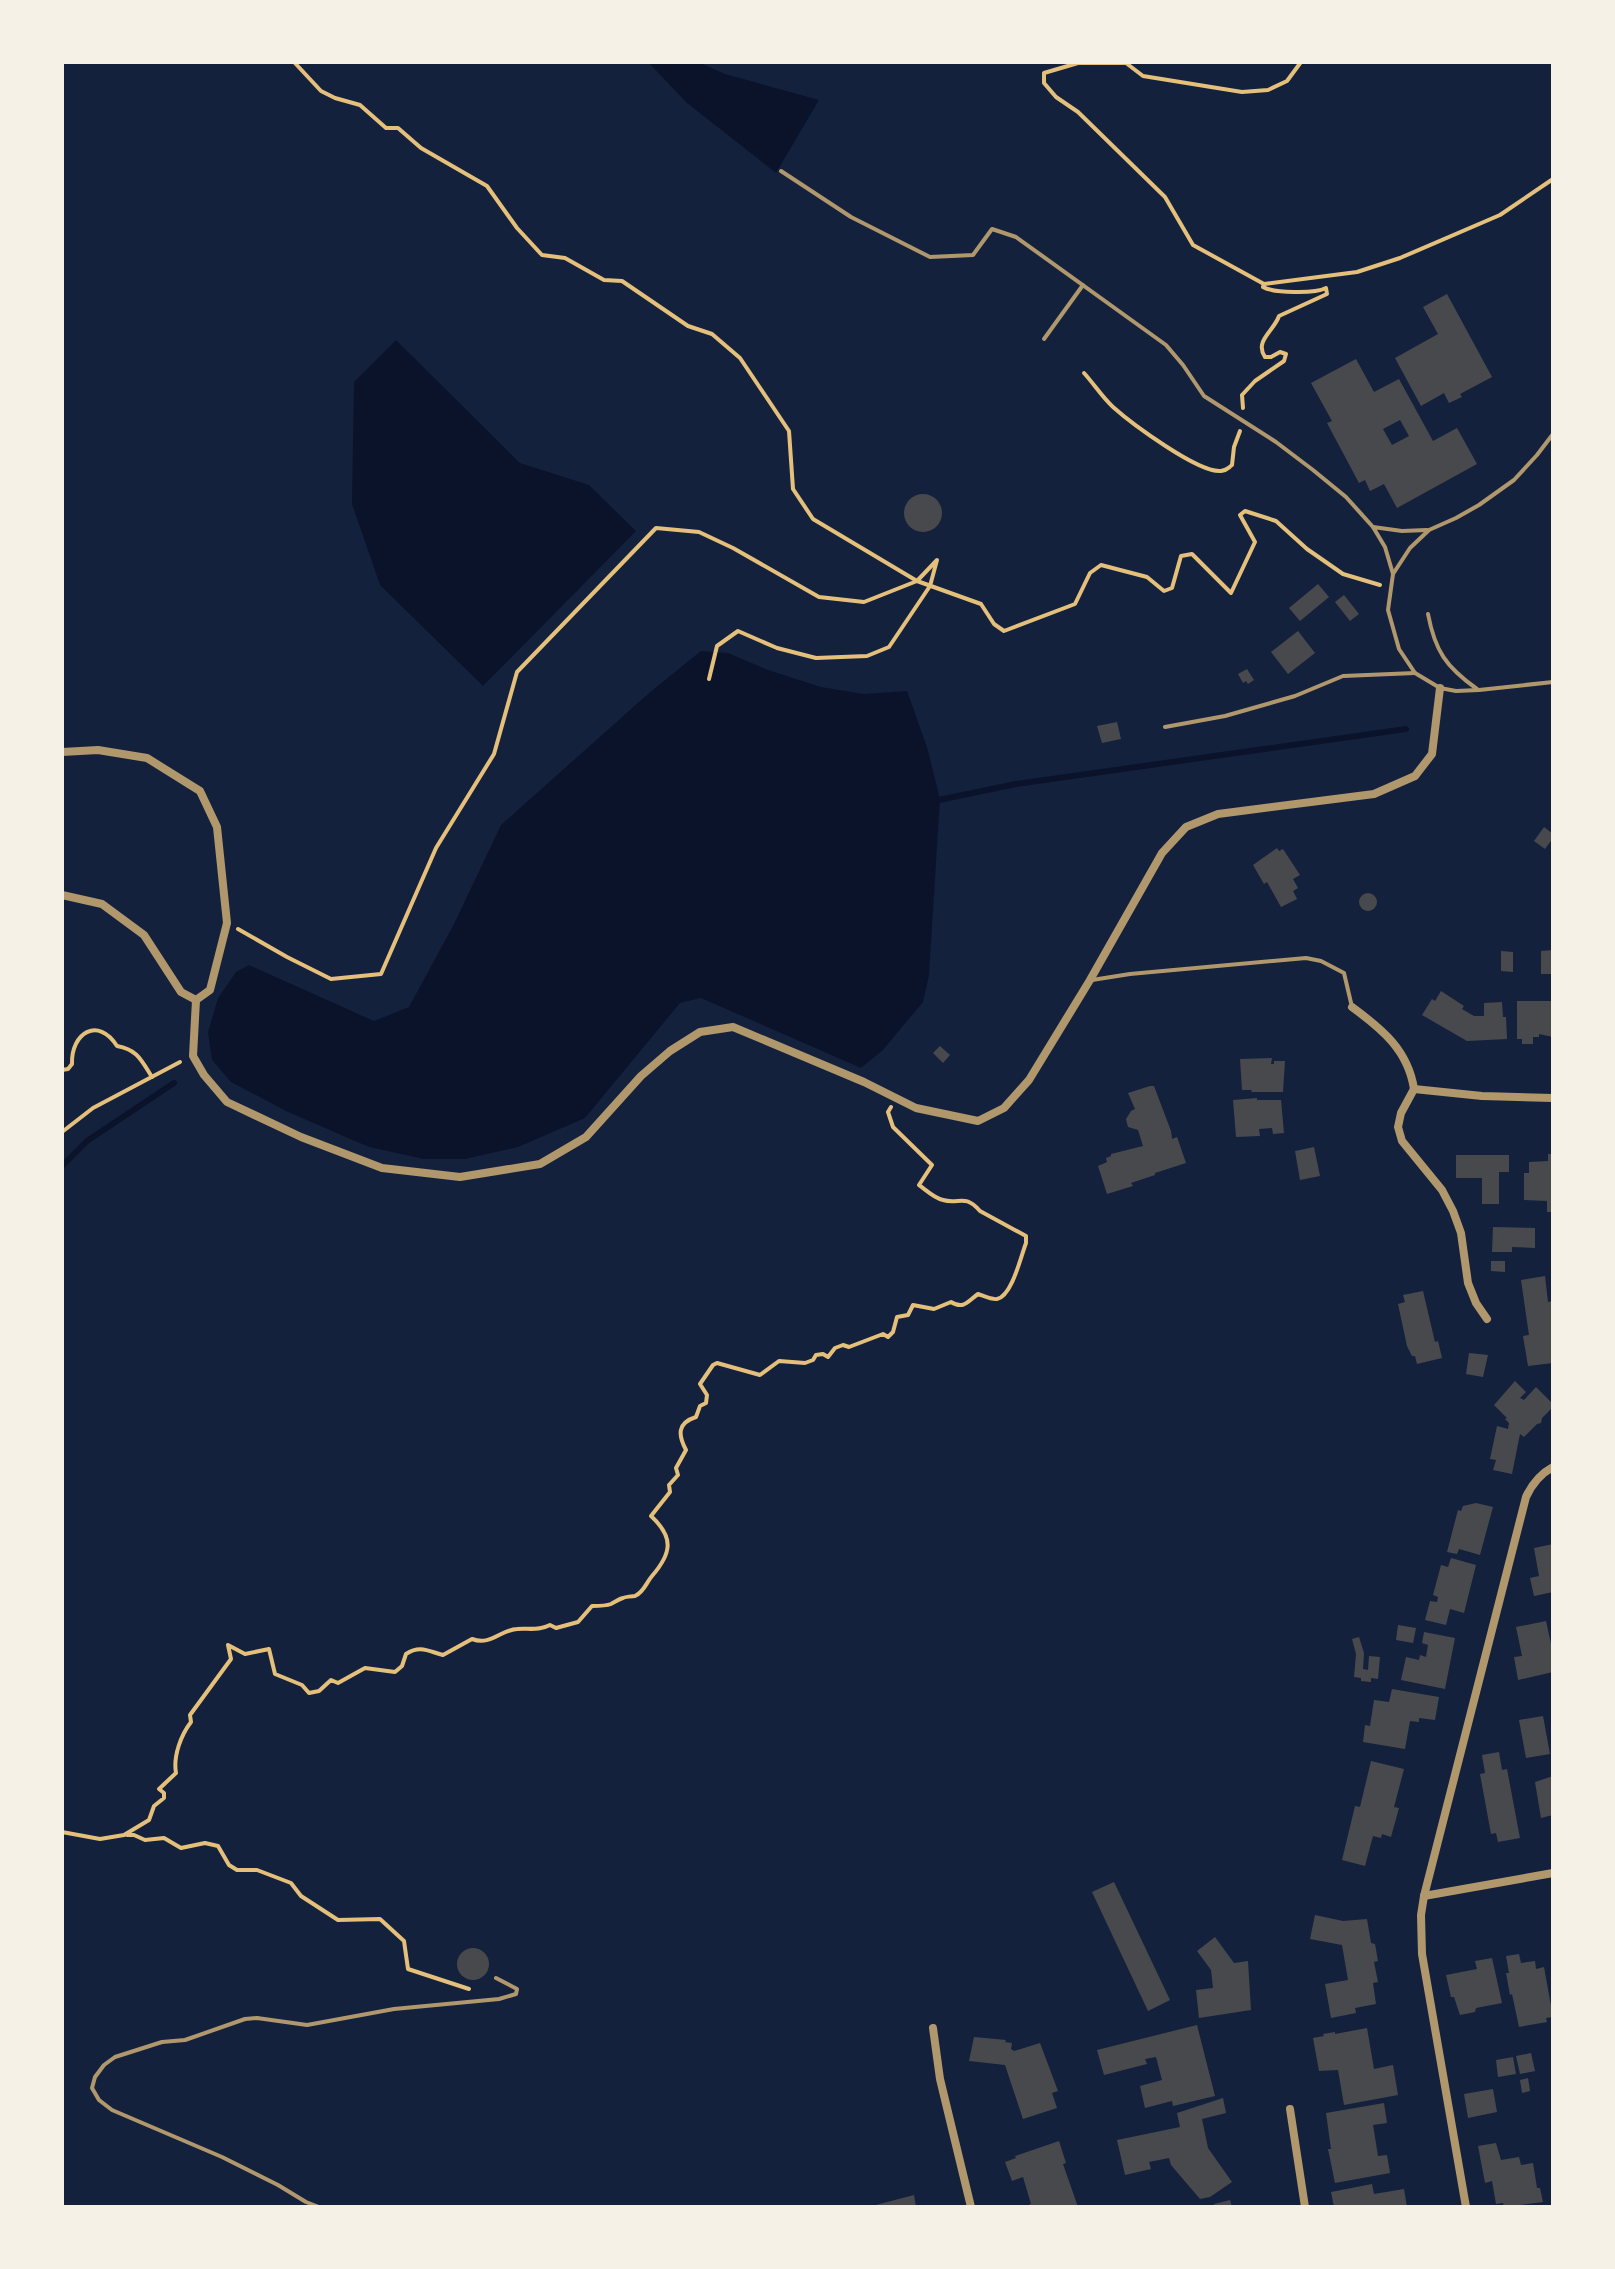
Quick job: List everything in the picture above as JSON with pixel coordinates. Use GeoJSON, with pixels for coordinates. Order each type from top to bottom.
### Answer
{"type":"FeatureCollection","features":[{"type":"Feature","properties":{"kind":"street"},"geometry":{"type":"LineString","coordinates":[[196,1000],[193,1056],[204,1075],[227,1102],[301,1137],[382,1168],[460,1177],[540,1164],[586,1137],[641,1076],[670,1051],[700,1032],[733,1027],[916,1108],[978,1121],[1004,1108],[1029,1080],[1162,853],[1186,827],[1218,814],[1374,794],[1415,776],[1432,754],[1440,688]]}},
{"type":"Feature","properties":{"kind":"street"},"geometry":{"type":"LineString","coordinates":[[62,752],[98,750],[147,758],[200,791],[217,827],[227,923],[210,990],[196,1000]]}},
{"type":"Feature","properties":{"kind":"street"},"geometry":{"type":"LineString","coordinates":[[62,895],[102,904],[144,935],[181,992],[196,1000]]}},
{"type":"Feature","properties":{"kind":"street"},"geometry":{"type":"LineString","coordinates":[[1352,1007],[1395,1043],[1411,1073],[1414,1089],[1401,1113],[1398,1127],[1402,1141],[1442,1190],[1453,1211],[1461,1233],[1468,1283],[1487,1319]]}},
{"type":"Feature","properties":{"kind":"street"},"geometry":{"type":"LineString","coordinates":[[1414,1089],[1482,1096],[1553,1098]]}},
{"type":"Feature","properties":{"kind":"street"},"geometry":{"type":"LineString","coordinates":[[1466,2207],[1422,1954],[1421,1915],[1526,1497],[1539,1476],[1553,1467]]}},
{"type":"Feature","properties":{"kind":"street"},"geometry":{"type":"LineString","coordinates":[[1424,1896],[1553,1873]]}},
{"type":"Feature","properties":{"kind":"street"},"geometry":{"type":"LineString","coordinates":[[933,2028],[940,2079],[971,2207]]}},
{"type":"Feature","properties":{"kind":"street"},"geometry":{"type":"LineString","coordinates":[[1290,2109],[1305,2207]]}},
{"type":"Feature","properties":{"kind":"lane"},"geometry":{"type":"LineString","coordinates":[[781,171],[851,217],[930,257],[973,255],[992,229],[1016,237],[1166,345],[1204,396],[1276,442],[1346,497],[1373,527],[1385,547],[1393,574]]}},
{"type":"Feature","properties":{"kind":"lane"},"geometry":{"type":"LineString","coordinates":[[1044,339],[1083,285]]}},
{"type":"Feature","properties":{"kind":"lane"},"geometry":{"type":"LineString","coordinates":[[1553,434],[1514,480],[1479,505],[1429,530],[1410,548],[1393,574],[1388,610],[1399,649],[1415,673],[1440,688],[1479,690],[1553,682]]}},
{"type":"Feature","properties":{"kind":"lane"},"geometry":{"type":"LineString","coordinates":[[1373,527],[1402,531],[1429,530]]}},
{"type":"Feature","properties":{"kind":"lane"},"geometry":{"type":"LineString","coordinates":[[1428,614],[1432,638],[1441,655],[1459,676],[1479,690]]}},
{"type":"Feature","properties":{"kind":"lane"},"geometry":{"type":"LineString","coordinates":[[1165,727],[1225,716],[1295,696],[1343,676],[1415,673]]}},
{"type":"Feature","properties":{"kind":"lane"},"geometry":{"type":"LineString","coordinates":[[1090,980],[1306,958],[1321,961],[1344,973],[1352,1007]]}},
{"type":"Feature","properties":{"kind":"lane"},"geometry":{"type":"LineString","coordinates":[[319,2207],[199,2146],[112,2110],[99,2100],[92,2088],[95,2077],[115,2057],[162,2042],[185,2040],[245,2019],[307,2025],[394,2009],[499,1999],[516,1994],[517,1989],[513,1985],[496,1978]]}},
{"type":"Feature","properties":{"kind":"path"},"geometry":{"type":"LineString","coordinates":[[294,62],[321,91],[360,105],[386,128],[398,128],[421,148],[487,186],[517,228],[542,255],[565,258],[604,280],[622,281],[688,326],[712,334],[740,358],[789,431],[793,489],[813,519],[917,581],[981,604],[994,624],[1004,631],[1075,604],[1090,573],[1101,565],[1147,577],[1164,591],[1172,588],[1181,556],[1192,554],[1231,593],[1255,542],[1240,515],[1245,511],[1276,521],[1307,549],[1343,574],[1390,588]]}},
{"type":"Feature","properties":{"kind":"path"},"geometry":{"type":"LineString","coordinates":[[1301,62],[1287,81],[1268,90],[1242,92],[1143,76],[1126,63],[1078,63],[1044,73],[1044,83],[1165,197],[1193,245],[1264,284],[1357,272],[1400,258],[1500,215],[1553,179]]}},
{"type":"Feature","properties":{"kind":"path"},"geometry":{"type":"LineString","coordinates":[[1084,373],[1112,406],[1155,439],[1185,457],[1217,471],[1225,471],[1232,465],[1237,438],[1245,424],[1242,395],[1255,381],[1284,361],[1286,354],[1280,352],[1265,357],[1261,344],[1279,316],[1327,294],[1326,288],[1319,292],[1272,292],[1263,287],[1264,284]]}},
{"type":"Feature","properties":{"kind":"path"},"geometry":{"type":"LineString","coordinates":[[227,923],[331,979],[381,974],[436,848],[494,754],[517,672],[656,528],[699,532],[819,597],[864,602],[917,581],[937,560],[930,586],[889,647],[867,656],[816,658],[777,648],[738,631],[717,646],[709,679]]}},
{"type":"Feature","properties":{"kind":"path"},"geometry":{"type":"LineString","coordinates":[[62,1070],[72,1064],[75,1042],[90,1030],[101,1032],[117,1046],[136,1054],[152,1077]]}},
{"type":"Feature","properties":{"kind":"path"},"geometry":{"type":"LineString","coordinates":[[62,1132],[93,1108],[193,1056]]}},
{"type":"Feature","properties":{"kind":"path"},"geometry":{"type":"LineString","coordinates":[[124,1835],[149,1820],[154,1806],[164,1798],[164,1793],[159,1789],[176,1773],[174,1763],[184,1731],[191,1722],[190,1715],[231,1659],[228,1645],[245,1654],[269,1649],[275,1674],[302,1685],[309,1693],[319,1691],[331,1680],[338,1683],[365,1668],[395,1672],[402,1666],[406,1654],[414,1649],[443,1655],[472,1639],[487,1641],[515,1628],[525,1630],[550,1625],[556,1628],[578,1622],[592,1606],[610,1605],[624,1597],[635,1597],[663,1565],[668,1553],[666,1536],[651,1516],[670,1492],[669,1485],[678,1475],[676,1468],[686,1450],[679,1437],[681,1426],[696,1417],[700,1406],[706,1403],[707,1395],[700,1384],[713,1365],[717,1363],[760,1375],[779,1361],[805,1363],[816,1355],[828,1357],[835,1348],[843,1345],[849,1347],[883,1334],[888,1337],[893,1332],[897,1317],[908,1315],[913,1305],[934,1309],[951,1302],[958,1306],[966,1305],[978,1294],[995,1300],[1001,1298],[1011,1288],[1026,1236],[962,1199],[944,1201],[919,1185],[932,1165],[893,1127],[888,1112],[895,1098]]}},
{"type":"Feature","properties":{"kind":"path"},"geometry":{"type":"LineString","coordinates":[[62,1832],[100,1839],[124,1835],[145,1840],[164,1838],[181,1848],[205,1843],[218,1846],[229,1865],[237,1870],[257,1870],[291,1883],[301,1896],[338,1920],[380,1919],[404,1941],[408,1969],[472,1991]]}},
{"type":"Feature","properties":{"kind":"water"},"geometry":{"type":"Polygon","coordinates":[[[648,62],[698,62],[725,74],[819,100],[776,173],[687,103],[648,62]]]}},
{"type":"Feature","properties":{"kind":"water"},"geometry":{"type":"Polygon","coordinates":[[[396,340],[520,463],[589,485],[636,531],[483,686],[380,585],[352,504],[354,382],[396,340]]]}},
{"type":"Feature","properties":{"kind":"water"},"geometry":{"type":"Polygon","coordinates":[[[701,651],[728,653],[821,687],[864,694],[907,691],[927,747],[940,799],[929,975],[923,1002],[883,1050],[861,1068],[701,998],[680,1003],[585,1118],[518,1147],[465,1159],[424,1159],[369,1147],[288,1112],[231,1082],[212,1060],[208,1032],[218,998],[236,972],[249,965],[374,1021],[409,1007],[454,924],[501,825],[649,693],[701,651]]]}},
{"type":"Feature","properties":{"kind":"building"},"geometry":{"type":"Polygon","coordinates":[[[1447,294],[1492,377],[1449,403],[1444,393],[1421,406],[1395,358],[1438,334],[1423,307],[1447,294]]]}},
{"type":"Feature","properties":{"kind":"building"},"geometry":{"type":"Polygon","coordinates":[[[1356,359],[1374,392],[1399,379],[1433,441],[1457,428],[1477,464],[1397,508],[1384,484],[1370,491],[1365,480],[1359,483],[1327,423],[1332,421],[1311,383],[1356,359]],[[1400,420],[1383,429],[1392,445],[1409,436],[1400,420]]]}},
{"type":"Feature","properties":{"kind":"building"},"geometry":{"type":"Polygon","coordinates":[[[923,494],[936,500],[942,513],[936,526],[923,532],[910,526],[904,513],[910,500],[923,494]]]}},
{"type":"Feature","properties":{"kind":"building"},"geometry":{"type":"Polygon","coordinates":[[[1318,584],[1329,597],[1300,621],[1289,608],[1318,584]]]}},
{"type":"Feature","properties":{"kind":"building"},"geometry":{"type":"Polygon","coordinates":[[[1344,595],[1359,614],[1350,621],[1335,602],[1344,595]]]}},
{"type":"Feature","properties":{"kind":"building"},"geometry":{"type":"Polygon","coordinates":[[[1298,631],[1315,653],[1288,674],[1271,652],[1298,631]]]}},
{"type":"Feature","properties":{"kind":"building"},"geometry":{"type":"Polygon","coordinates":[[[1247,669],[1254,680],[1248,684],[1246,681],[1243,683],[1238,674],[1247,669]]]}},
{"type":"Feature","properties":{"kind":"building"},"geometry":{"type":"Polygon","coordinates":[[[1117,722],[1121,739],[1102,743],[1097,726],[1117,722]]]}},
{"type":"Feature","properties":{"kind":"building"},"geometry":{"type":"Polygon","coordinates":[[[1544,827],[1553,834],[1545,849],[1534,841],[1544,827]]]}},
{"type":"Feature","properties":{"kind":"building"},"geometry":{"type":"Polygon","coordinates":[[[1277,848],[1279,851],[1283,849],[1300,875],[1293,879],[1298,888],[1293,891],[1297,899],[1281,907],[1253,865],[1277,848]]]}},
{"type":"Feature","properties":{"kind":"building"},"geometry":{"type":"Polygon","coordinates":[[[1364,893],[1372,893],[1377,902],[1375,909],[1364,911],[1359,906],[1359,898],[1364,893]]]}},
{"type":"Feature","properties":{"kind":"building"},"geometry":{"type":"Polygon","coordinates":[[[1553,950],[1553,974],[1541,974],[1541,951],[1553,950]]]}},
{"type":"Feature","properties":{"kind":"building"},"geometry":{"type":"Polygon","coordinates":[[[1501,951],[1513,952],[1513,972],[1501,971],[1501,951]]]}},
{"type":"Feature","properties":{"kind":"building"},"geometry":{"type":"Polygon","coordinates":[[[1441,991],[1474,1016],[1484,1016],[1484,1003],[1502,1002],[1507,1039],[1467,1041],[1422,1015],[1441,991]]]}},
{"type":"Feature","properties":{"kind":"building"},"geometry":{"type":"Polygon","coordinates":[[[1517,1001],[1553,1001],[1553,1037],[1539,1034],[1539,1037],[1533,1037],[1533,1044],[1522,1044],[1522,1039],[1517,1039],[1517,1001]]]}},
{"type":"Feature","properties":{"kind":"building"},"geometry":{"type":"Polygon","coordinates":[[[940,1046],[950,1055],[943,1063],[933,1053],[940,1046]]]}},
{"type":"Feature","properties":{"kind":"building"},"geometry":{"type":"Polygon","coordinates":[[[1272,1058],[1271,1064],[1285,1061],[1283,1092],[1242,1090],[1240,1059],[1272,1058]]]}},
{"type":"Feature","properties":{"kind":"building"},"geometry":{"type":"Polygon","coordinates":[[[1154,1086],[1172,1139],[1177,1137],[1186,1163],[1107,1194],[1098,1166],[1107,1162],[1106,1158],[1111,1154],[1143,1146],[1138,1130],[1128,1127],[1126,1119],[1135,1109],[1128,1093],[1154,1086]]]}},
{"type":"Feature","properties":{"kind":"building"},"geometry":{"type":"Polygon","coordinates":[[[1233,1100],[1281,1100],[1284,1133],[1273,1134],[1272,1128],[1259,1129],[1260,1136],[1236,1137],[1233,1100]]]}},
{"type":"Feature","properties":{"kind":"building"},"geometry":{"type":"Polygon","coordinates":[[[1314,1147],[1320,1176],[1300,1180],[1295,1151],[1314,1147]]]}},
{"type":"Feature","properties":{"kind":"building"},"geometry":{"type":"Polygon","coordinates":[[[1548,1154],[1553,1154],[1553,1212],[1547,1212],[1547,1201],[1524,1200],[1524,1173],[1529,1173],[1529,1162],[1548,1161],[1548,1154]]]}},
{"type":"Feature","properties":{"kind":"building"},"geometry":{"type":"Polygon","coordinates":[[[1456,1155],[1509,1155],[1509,1172],[1499,1172],[1499,1204],[1482,1204],[1482,1178],[1456,1178],[1456,1155]]]}},
{"type":"Feature","properties":{"kind":"building"},"geometry":{"type":"Polygon","coordinates":[[[1493,1227],[1535,1228],[1535,1248],[1512,1247],[1512,1252],[1492,1252],[1493,1227]]]}},
{"type":"Feature","properties":{"kind":"building"},"geometry":{"type":"Polygon","coordinates":[[[1491,1261],[1505,1261],[1505,1272],[1491,1271],[1491,1261]]]}},
{"type":"Feature","properties":{"kind":"building"},"geometry":{"type":"Polygon","coordinates":[[[1545,1276],[1548,1302],[1553,1301],[1553,1363],[1528,1366],[1523,1336],[1529,1335],[1521,1280],[1545,1276]]]}},
{"type":"Feature","properties":{"kind":"building"},"geometry":{"type":"Polygon","coordinates":[[[1423,1291],[1442,1358],[1417,1364],[1407,1346],[1398,1304],[1405,1302],[1403,1295],[1423,1291]]]}},
{"type":"Feature","properties":{"kind":"building"},"geometry":{"type":"Polygon","coordinates":[[[1469,1353],[1488,1355],[1483,1377],[1466,1374],[1469,1353]]]}},
{"type":"Feature","properties":{"kind":"building"},"geometry":{"type":"Polygon","coordinates":[[[1515,1381],[1526,1392],[1520,1398],[1524,1400],[1536,1387],[1553,1407],[1541,1423],[1524,1437],[1520,1434],[1512,1474],[1493,1470],[1496,1460],[1490,1459],[1497,1426],[1508,1429],[1509,1423],[1494,1405],[1515,1381]]]}},
{"type":"Feature","properties":{"kind":"building"},"geometry":{"type":"Polygon","coordinates":[[[1476,1503],[1493,1507],[1480,1555],[1459,1549],[1457,1554],[1447,1552],[1458,1510],[1476,1503]]]}},
{"type":"Feature","properties":{"kind":"building"},"geometry":{"type":"Polygon","coordinates":[[[1553,1544],[1553,1592],[1534,1596],[1530,1578],[1539,1576],[1534,1548],[1553,1544]]]}},
{"type":"Feature","properties":{"kind":"building"},"geometry":{"type":"Polygon","coordinates":[[[1451,1558],[1476,1565],[1464,1613],[1450,1609],[1446,1625],[1425,1620],[1430,1601],[1437,1602],[1438,1597],[1433,1595],[1441,1565],[1448,1567],[1451,1558]]]}},
{"type":"Feature","properties":{"kind":"building"},"geometry":{"type":"Polygon","coordinates":[[[1546,1621],[1553,1653],[1553,1672],[1518,1680],[1514,1657],[1522,1656],[1516,1627],[1546,1621]]]}},
{"type":"Feature","properties":{"kind":"building"},"geometry":{"type":"Polygon","coordinates":[[[1398,1625],[1416,1628],[1413,1643],[1396,1640],[1398,1625]]]}},
{"type":"Feature","properties":{"kind":"building"},"geometry":{"type":"Polygon","coordinates":[[[1424,1632],[1455,1638],[1445,1689],[1401,1680],[1406,1657],[1419,1660],[1420,1655],[1426,1657],[1428,1645],[1422,1643],[1424,1632]]]}},
{"type":"Feature","properties":{"kind":"building"},"geometry":{"type":"Polygon","coordinates":[[[1359,1637],[1364,1653],[1363,1669],[1368,1670],[1369,1656],[1380,1657],[1378,1679],[1371,1678],[1371,1682],[1354,1677],[1356,1654],[1352,1639],[1359,1637]]]}},
{"type":"Feature","properties":{"kind":"building"},"geometry":{"type":"Polygon","coordinates":[[[1392,1689],[1439,1697],[1435,1720],[1419,1718],[1419,1722],[1410,1721],[1405,1749],[1363,1742],[1365,1725],[1370,1726],[1374,1700],[1389,1702],[1392,1689]]]}},
{"type":"Feature","properties":{"kind":"building"},"geometry":{"type":"Polygon","coordinates":[[[1543,1716],[1550,1754],[1526,1758],[1519,1720],[1543,1716]]]}},
{"type":"Feature","properties":{"kind":"building"},"geometry":{"type":"Polygon","coordinates":[[[1499,1752],[1502,1770],[1507,1769],[1520,1838],[1498,1842],[1496,1833],[1491,1834],[1480,1774],[1485,1773],[1482,1755],[1499,1752]]]}},
{"type":"Feature","properties":{"kind":"building"},"geometry":{"type":"Polygon","coordinates":[[[1371,1761],[1404,1769],[1394,1807],[1399,1808],[1391,1837],[1382,1834],[1381,1838],[1373,1836],[1365,1866],[1342,1860],[1355,1806],[1360,1807],[1371,1761]]]}},
{"type":"Feature","properties":{"kind":"building"},"geometry":{"type":"Polygon","coordinates":[[[1553,1776],[1553,1815],[1541,1818],[1535,1782],[1553,1776]]]}},
{"type":"Feature","properties":{"kind":"building"},"geometry":{"type":"Polygon","coordinates":[[[1114,1882],[1170,2000],[1148,2011],[1092,1892],[1114,1882]]]}},
{"type":"Feature","properties":{"kind":"building"},"geometry":{"type":"Polygon","coordinates":[[[1315,1915],[1343,1921],[1367,1919],[1378,1961],[1374,1962],[1378,1982],[1373,1983],[1376,2004],[1355,2008],[1356,2013],[1331,2018],[1325,1984],[1348,1980],[1342,1945],[1310,1939],[1315,1915]]]}},
{"type":"Feature","properties":{"kind":"building"},"geometry":{"type":"Polygon","coordinates":[[[1215,1937],[1234,1963],[1248,1961],[1251,2010],[1199,2018],[1196,1990],[1213,1988],[1211,1970],[1197,1951],[1215,1937]]]}},
{"type":"Feature","properties":{"kind":"building"},"geometry":{"type":"Polygon","coordinates":[[[473,1948],[484,1953],[489,1964],[484,1975],[473,1980],[462,1975],[457,1964],[462,1953],[473,1948]]]}},
{"type":"Feature","properties":{"kind":"building"},"geometry":{"type":"Polygon","coordinates":[[[1519,1954],[1521,1963],[1535,1961],[1536,1969],[1544,1967],[1553,2017],[1546,2018],[1547,2022],[1519,2027],[1510,1995],[1506,1956],[1519,1954]]]}},
{"type":"Feature","properties":{"kind":"building"},"geometry":{"type":"Polygon","coordinates":[[[1492,1958],[1502,2003],[1460,2015],[1454,1997],[1451,1997],[1446,1975],[1477,1969],[1475,1961],[1492,1958]]]}},
{"type":"Feature","properties":{"kind":"building"},"geometry":{"type":"Polygon","coordinates":[[[1197,2025],[1215,2096],[1173,2106],[1172,2101],[1145,2108],[1140,2086],[1162,2080],[1156,2057],[1145,2059],[1147,2064],[1104,2075],[1097,2050],[1197,2025]]]}},
{"type":"Feature","properties":{"kind":"building"},"geometry":{"type":"Polygon","coordinates":[[[1367,2028],[1374,2069],[1393,2065],[1398,2095],[1344,2105],[1338,2070],[1319,2071],[1313,2038],[1367,2028]]]}},
{"type":"Feature","properties":{"kind":"building"},"geometry":{"type":"Polygon","coordinates":[[[974,2037],[1006,2040],[1012,2043],[1011,2049],[1014,2051],[1040,2043],[1058,2091],[1052,2093],[1057,2108],[1023,2119],[1005,2065],[969,2061],[974,2037]]]}},
{"type":"Feature","properties":{"kind":"building"},"geometry":{"type":"Polygon","coordinates":[[[1531,2053],[1535,2071],[1520,2074],[1516,2056],[1531,2053]]]}},
{"type":"Feature","properties":{"kind":"building"},"geometry":{"type":"Polygon","coordinates":[[[1513,2057],[1516,2074],[1498,2077],[1496,2060],[1513,2057]]]}},
{"type":"Feature","properties":{"kind":"building"},"geometry":{"type":"Polygon","coordinates":[[[1528,2078],[1530,2091],[1522,2093],[1520,2080],[1528,2078]]]}},
{"type":"Feature","properties":{"kind":"building"},"geometry":{"type":"Polygon","coordinates":[[[1493,2089],[1497,2112],[1468,2118],[1464,2094],[1493,2089]]]}},
{"type":"Feature","properties":{"kind":"building"},"geometry":{"type":"Polygon","coordinates":[[[1223,2098],[1226,2113],[1202,2119],[1208,2148],[1232,2182],[1210,2197],[1200,2199],[1171,2165],[1169,2158],[1149,2162],[1151,2169],[1125,2175],[1117,2140],[1180,2127],[1177,2113],[1223,2098]]]}},
{"type":"Feature","properties":{"kind":"building"},"geometry":{"type":"Polygon","coordinates":[[[1384,2103],[1387,2123],[1373,2125],[1378,2156],[1387,2155],[1390,2173],[1335,2183],[1328,2149],[1331,2149],[1326,2113],[1384,2103]]]}},
{"type":"Feature","properties":{"kind":"building"},"geometry":{"type":"Polygon","coordinates":[[[1059,2141],[1066,2163],[1063,2164],[1078,2207],[1023,2207],[1031,2204],[1023,2177],[1012,2181],[1005,2162],[1059,2141]]]}},
{"type":"Feature","properties":{"kind":"building"},"geometry":{"type":"Polygon","coordinates":[[[1496,2143],[1501,2160],[1519,2157],[1521,2165],[1533,2163],[1543,2202],[1504,2207],[1503,2203],[1496,2204],[1492,2181],[1485,2183],[1478,2146],[1496,2143]]]}},
{"type":"Feature","properties":{"kind":"building"},"geometry":{"type":"Polygon","coordinates":[[[1372,2184],[1374,2194],[1404,2189],[1407,2207],[1334,2207],[1331,2192],[1372,2184]]]}},
{"type":"Feature","properties":{"kind":"building"},"geometry":{"type":"Polygon","coordinates":[[[914,2195],[916,2207],[872,2207],[872,2206],[914,2195]]]}},
{"type":"Feature","properties":{"kind":"building"},"geometry":{"type":"Polygon","coordinates":[[[1230,2200],[1232,2207],[1215,2207],[1214,2204],[1230,2200]]]}},
{"type":"Feature","properties":{"kind":"waterway"},"geometry":{"type":"LineString","coordinates":[[934,801],[1016,784],[1406,729]]}},
{"type":"Feature","properties":{"kind":"waterway"},"geometry":{"type":"LineString","coordinates":[[62,1166],[87,1141],[174,1083]]}}]}
